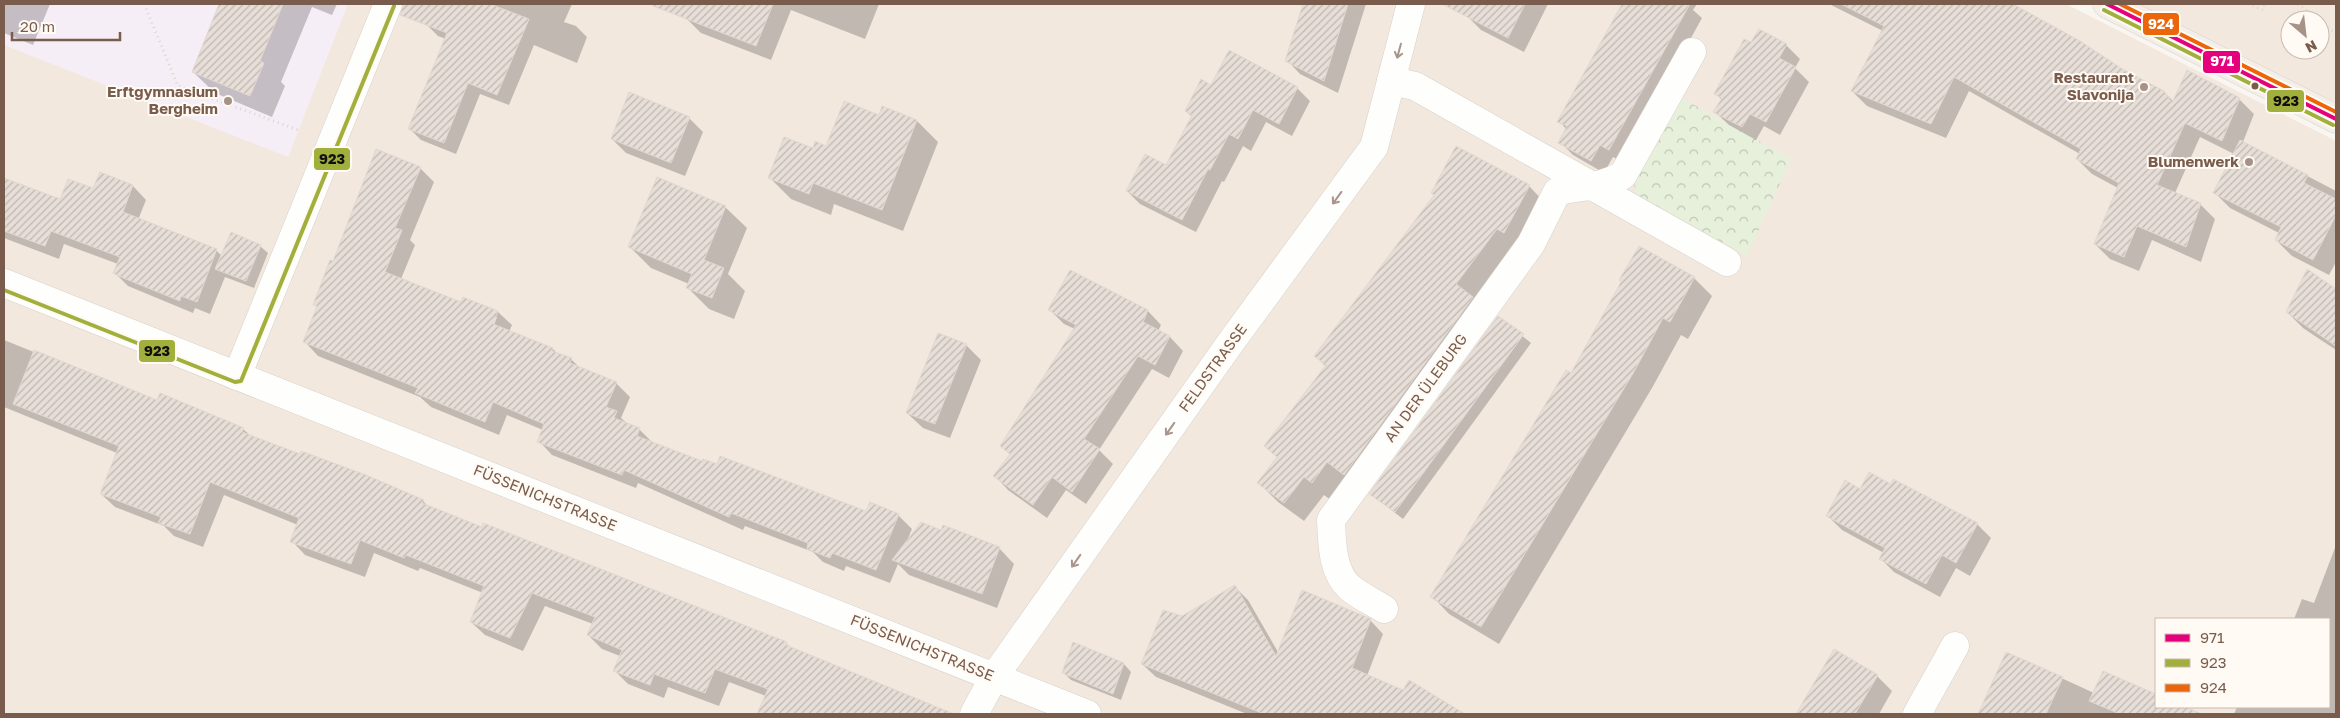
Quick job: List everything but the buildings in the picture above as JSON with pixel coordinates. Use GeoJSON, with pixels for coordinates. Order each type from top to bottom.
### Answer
{"type":"FeatureCollection","features":[{"type":"Feature","properties":{"kind":"main road"},"geometry":{"type":"LineString","coordinates":[[2107,4],[2336,119]]}},
{"type":"Feature","properties":{"kind":"street"},"geometry":{"type":"LineString","coordinates":[[237,376],[388,4]]}},
{"type":"Feature","properties":{"kind":"street","name":"FELDSTRASSE"},"geometry":{"type":"LineString","coordinates":[[974,714],[994,677],[1231,342],[1374,148],[1411,4]]}},
{"type":"Feature","properties":{"kind":"street","name":"AN DER ÜLEBURG"},"geometry":{"type":"LineString","coordinates":[[1384,608],[1350,587],[1340,574],[1334,555],[1330,520],[1531,244],[1557,192],[1572,187],[1596,187],[1623,175],[1692,52]]}},
{"type":"Feature","properties":{"kind":"street"},"geometry":{"type":"LineString","coordinates":[[1391,81],[1415,86],[1727,262]]}},
{"type":"Feature","properties":{"kind":"street","name":"FÜSSENICHSTRASSE"},"geometry":{"type":"LineString","coordinates":[[4,283],[1087,714]]}},
{"type":"Feature","properties":{"kind":"street"},"geometry":{"type":"LineString","coordinates":[[1917,714],[1955,646]]}},
{"type":"Feature","properties":{"kind":"path"},"geometry":{"type":"LineString","coordinates":[[144,4],[178,86],[332,143]]}},
{"type":"Feature","properties":{"kind":"path"},"geometry":{"type":"LineString","coordinates":[[2248,4],[2263,10],[2265,4]]}},
{"type":"Feature","properties":{"kind":"shaded area"},"geometry":{"type":"Polygon","coordinates":[[[4,4],[2066,4],[2336,141],[2336,714],[4,714],[4,4]]]}},
{"type":"Feature","properties":{"kind":"shaded area","name":"Erftgymnasium Bergheim"},"geometry":{"type":"Polygon","coordinates":[[[4,4],[348,4],[288,157],[4,45],[4,4]]]}},
{"type":"Feature","properties":{"kind":"shaded area"},"geometry":{"type":"Polygon","coordinates":[[[2121,4],[2336,4],[2336,102],[2205,46],[2121,4]]]}},
{"type":"Feature","properties":{"kind":"green space"},"geometry":{"type":"Polygon","coordinates":[[[1680,97],[1791,159],[1747,256],[1637,196],[1634,184],[1680,97]]]}},
{"type":"Feature","properties":{"kind":"transit line","name":"971"},"geometry":{"type":"LineString","coordinates":[[2107,4],[2336,119]]}},
{"type":"Feature","properties":{"kind":"transit line","name":"924"},"geometry":{"type":"LineString","coordinates":[[2120,4],[2336,112]]}},
{"type":"Feature","properties":{"kind":"transit line","name":"923"},"geometry":{"type":"LineString","coordinates":[[4,290],[235,382],[241,381],[394,6]]}},
{"type":"Feature","properties":{"kind":"transit line","name":"923"},"geometry":{"type":"LineString","coordinates":[[2104,10],[2333,125]]}},
{"type":"Feature","properties":{"kind":"place","name":"Restaurant Slavonija"},"geometry":{"type":"Point","coordinates":[2144,87]}},
{"type":"Feature","properties":{"kind":"place","name":"Erftgymnasium Bergheim"},"geometry":{"type":"Point","coordinates":[228,101]}},
{"type":"Feature","properties":{"kind":"place","name":"Blumenwerk"},"geometry":{"type":"Point","coordinates":[2249,162]}}]}
